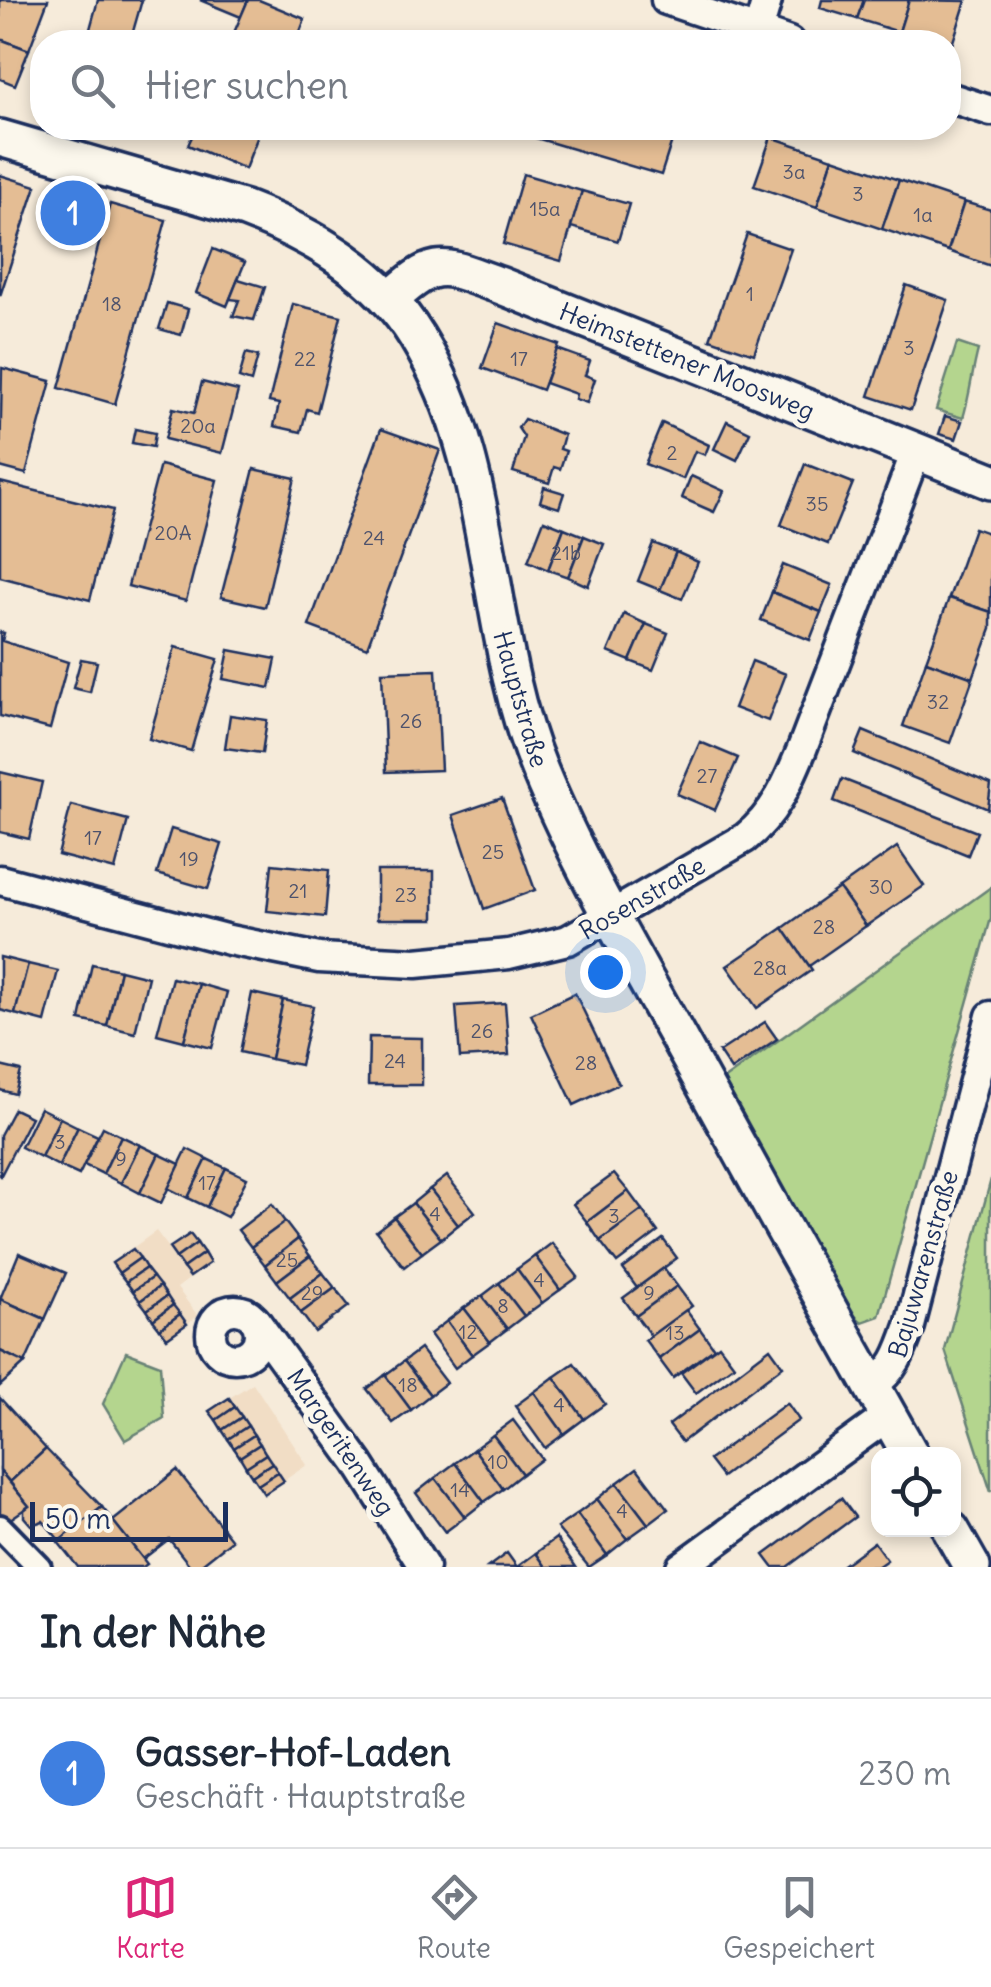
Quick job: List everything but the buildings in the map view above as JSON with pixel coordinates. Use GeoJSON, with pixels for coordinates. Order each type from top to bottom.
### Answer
{"type":"FeatureCollection","features":[{"type":"Feature","properties":{"kind":"street"},"geometry":{"type":"LineString","coordinates":[[666,0],[755,30]]}},
{"type":"Feature","properties":{"kind":"street"},"geometry":{"type":"LineString","coordinates":[[758,30],[768,0]]}},
{"type":"Feature","properties":{"kind":"street"},"geometry":{"type":"LineString","coordinates":[[961,101],[991,111]]}},
{"type":"Feature","properties":{"kind":"street","name":"Hauptstraße"},"geometry":{"type":"LineString","coordinates":[[0,138],[245,208],[276,221],[338,254],[390,300],[416,336],[451,404],[480,505],[501,636],[520,714],[561,818],[611,916],[906,1447]]}},
{"type":"Feature","properties":{"kind":"street","name":"Heimstettener Moosweg"},"geometry":{"type":"LineString","coordinates":[[390,300],[416,276],[445,266],[991,481]]}},
{"type":"Feature","properties":{"kind":"street","name":"Rosenstraße"},"geometry":{"type":"LineString","coordinates":[[0,880],[229,940],[319,958],[416,963],[509,954],[568,940],[745,838],[766,821],[784,794],[916,452]]}},
{"type":"Feature","properties":{"kind":"street","name":"Bajuwarenstraße"},"geometry":{"type":"LineString","coordinates":[[681,1567],[880,1401],[887,1375],[897,1362],[910,1326],[991,1016]]}},
{"type":"Feature","properties":{"kind":"street","name":"Margeritenweg"},"geometry":{"type":"LineString","coordinates":[[255,1320],[358,1464],[424,1567]]}},
{"type":"Feature","properties":{"kind":"street"},"geometry":{"type":"LineString","coordinates":[[0,1528],[40,1567]]}},
{"type":"Feature","properties":{"kind":"street"},"geometry":{"type":"LineString","coordinates":[[955,1537],[972,1567]]}},
{"type":"Feature","properties":{"kind":"shaded area"},"geometry":{"type":"Polygon","coordinates":[[[156,1231],[169,1248],[190,1234],[210,1263],[177,1288],[198,1316],[167,1338],[112,1263],[156,1231]]]}},
{"type":"Feature","properties":{"kind":"shaded area"},"geometry":{"type":"Polygon","coordinates":[[[253,1383],[307,1465],[264,1494],[209,1411],[253,1383]]]}},
{"type":"Feature","properties":{"kind":"green space"},"geometry":{"type":"Polygon","coordinates":[[[957,343],[978,350],[963,418],[936,410],[957,343]]]}},
{"type":"Feature","properties":{"kind":"green space"},"geometry":{"type":"Polygon","coordinates":[[[991,887],[991,918],[879,1316],[862,1322],[842,1305],[723,1080],[991,887]]]}},
{"type":"Feature","properties":{"kind":"green space"},"geometry":{"type":"Polygon","coordinates":[[[991,1179],[991,1492],[945,1350],[991,1179]]]}},
{"type":"Feature","properties":{"kind":"green space"},"geometry":{"type":"Polygon","coordinates":[[[126,1352],[160,1365],[164,1418],[125,1440],[103,1404],[126,1352]]]}},
{"type":"Feature","properties":{"kind":"place","name":"Gasser-Hof-Laden"},"geometry":{"type":"Point","coordinates":[73,213]}}]}
